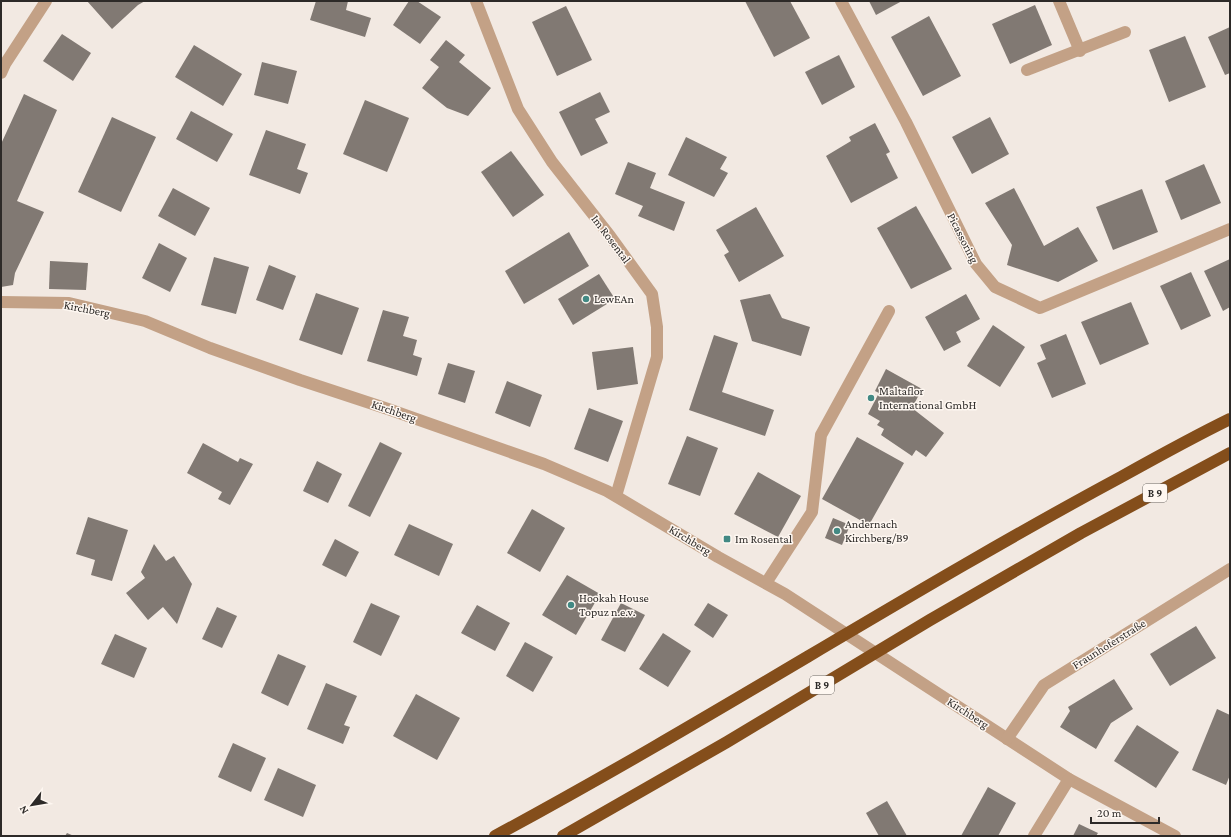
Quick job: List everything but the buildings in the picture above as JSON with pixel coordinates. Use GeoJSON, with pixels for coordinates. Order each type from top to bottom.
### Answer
{"type":"FeatureCollection","features":[{"type":"Feature","properties":{"kind":"highway","name":"B 9"},"geometry":{"type":"LineString","coordinates":[[495,836],[717,712],[910,596],[1058,511],[1230,419]]}},
{"type":"Feature","properties":{"kind":"highway","name":"B 9"},"geometry":{"type":"LineString","coordinates":[[563,836],[727,742],[930,620],[1081,533],[1230,453]]}},
{"type":"Feature","properties":{"kind":"street"},"geometry":{"type":"LineString","coordinates":[[1,73],[5,64],[46,1]]}},
{"type":"Feature","properties":{"kind":"street","name":"Im Rosental"},"geometry":{"type":"LineString","coordinates":[[476,1],[518,109],[552,162],[610,236],[652,294],[657,327],[657,357],[616,496]]}},
{"type":"Feature","properties":{"kind":"street","name":"Picassoring"},"geometry":{"type":"LineString","coordinates":[[841,1],[906,122],[976,264],[995,287],[1040,308],[1230,229]]}},
{"type":"Feature","properties":{"kind":"street"},"geometry":{"type":"LineString","coordinates":[[1059,1],[1080,51]]}},
{"type":"Feature","properties":{"kind":"street"},"geometry":{"type":"LineString","coordinates":[[1027,70],[1080,51],[1125,32]]}},
{"type":"Feature","properties":{"kind":"street","name":"Kirchberg"},"geometry":{"type":"LineString","coordinates":[[1,302],[69,303],[145,321],[210,348],[285,375],[388,409],[544,464],[616,496],[718,557],[785,594],[1069,779],[1175,836]]}},
{"type":"Feature","properties":{"kind":"street"},"geometry":{"type":"LineString","coordinates":[[766,583],[812,512],[821,435],[889,311]]}},
{"type":"Feature","properties":{"kind":"street","name":"Fraunhoferstraße"},"geometry":{"type":"LineString","coordinates":[[1007,739],[1044,685],[1230,569]]}},
{"type":"Feature","properties":{"kind":"street"},"geometry":{"type":"LineString","coordinates":[[1034,836],[1069,779]]}},
{"type":"Feature","properties":{"kind":"place","name":"LewEAn"},"geometry":{"type":"Point","coordinates":[586,299]}},
{"type":"Feature","properties":{"kind":"place","name":"Maltaflor International GmbH"},"geometry":{"type":"Point","coordinates":[871,398]}},
{"type":"Feature","properties":{"kind":"place","name":"Andernach Kirchberg/B9"},"geometry":{"type":"Point","coordinates":[837,531]}},
{"type":"Feature","properties":{"kind":"place","name":"Im Rosental"},"geometry":{"type":"Point","coordinates":[727,539]}},
{"type":"Feature","properties":{"kind":"place","name":"Hookah House Topuz n.e.v."},"geometry":{"type":"Point","coordinates":[571,605]}}]}
